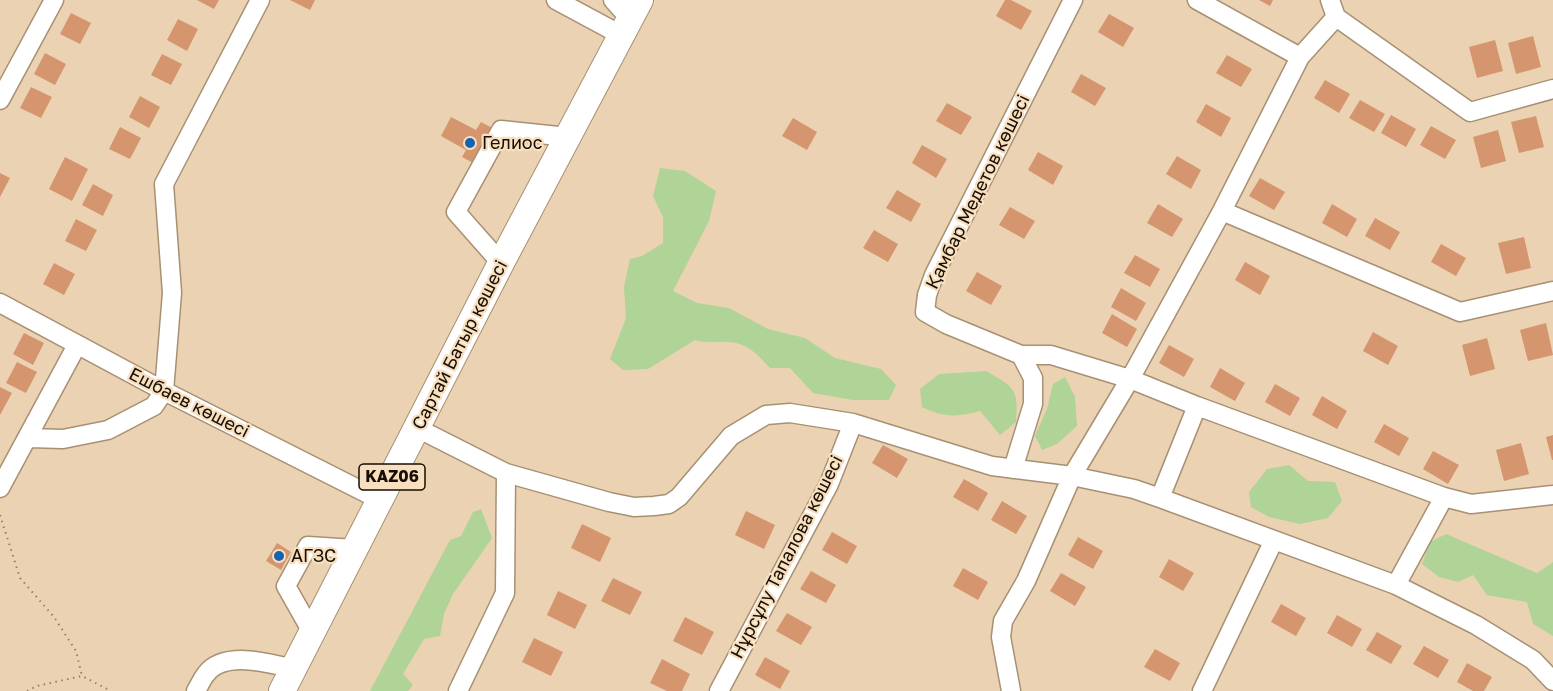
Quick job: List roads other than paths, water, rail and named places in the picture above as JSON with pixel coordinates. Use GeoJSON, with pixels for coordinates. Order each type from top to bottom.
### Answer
{"type":"FeatureCollection","features":[{"type":"Feature","properties":{"kind":"highway","name":"Сартай Батыр көшесі"},"geometry":{"type":"LineString","coordinates":[[291,684],[312,633],[501,263],[631,18]]}},
{"type":"Feature","properties":{"kind":"street"},"geometry":{"type":"LineString","coordinates":[[0,100],[54,0]]}},
{"type":"Feature","properties":{"kind":"street"},"geometry":{"type":"LineString","coordinates":[[28,438],[63,439],[108,430],[154,406],[164,391],[172,293],[164,184],[260,0]]}},
{"type":"Feature","properties":{"kind":"street"},"geometry":{"type":"LineString","coordinates":[[556,0],[631,18]]}},
{"type":"Feature","properties":{"kind":"street"},"geometry":{"type":"LineString","coordinates":[[613,0],[631,18]]}},
{"type":"Feature","properties":{"kind":"street","name":"Қамбар Медетов көшесі"},"geometry":{"type":"LineString","coordinates":[[1021,355],[946,324],[925,312],[927,295],[934,275],[1073,0]]}},
{"type":"Feature","properties":{"kind":"street"},"geometry":{"type":"LineString","coordinates":[[1197,0],[1300,57]]}},
{"type":"Feature","properties":{"kind":"street"},"geometry":{"type":"LineString","coordinates":[[1011,691],[1001,637],[1003,621],[1026,581],[1072,476],[1130,379],[1222,211],[1300,57],[1333,9],[1470,112],[1553,89]]}},
{"type":"Feature","properties":{"kind":"street"},"geometry":{"type":"LineString","coordinates":[[501,263],[456,212],[501,130],[567,137]]}},
{"type":"Feature","properties":{"kind":"street"},"geometry":{"type":"LineString","coordinates":[[1222,211],[1460,312],[1553,291]]}},
{"type":"Feature","properties":{"kind":"street","name":"Ешбаев көшесі"},"geometry":{"type":"LineString","coordinates":[[0,303],[164,391],[380,500]]}},
{"type":"Feature","properties":{"kind":"street"},"geometry":{"type":"LineString","coordinates":[[0,488],[77,345]]}},
{"type":"Feature","properties":{"kind":"street"},"geometry":{"type":"LineString","coordinates":[[1013,470],[1033,404],[1033,378],[1021,355],[1052,355],[1130,379],[1444,497],[1471,504],[1553,495]]}},
{"type":"Feature","properties":{"kind":"street"},"geometry":{"type":"LineString","coordinates":[[1160,498],[1197,406]]}},
{"type":"Feature","properties":{"kind":"street"},"geometry":{"type":"LineString","coordinates":[[417,428],[506,472],[634,507],[663,505],[679,497],[731,436],[766,415],[790,414],[853,423],[992,466],[1072,476],[1134,489],[1274,540],[1396,585],[1495,636],[1533,660],[1553,681]]}},
{"type":"Feature","properties":{"kind":"street","name":"Нұрсұлу Тапалова көшесі"},"geometry":{"type":"LineString","coordinates":[[719,691],[829,484],[853,423]]}},
{"type":"Feature","properties":{"kind":"street"},"geometry":{"type":"LineString","coordinates":[[458,691],[505,593],[506,472]]}},
{"type":"Feature","properties":{"kind":"street"},"geometry":{"type":"LineString","coordinates":[[1396,585],[1444,497]]}},
{"type":"Feature","properties":{"kind":"street"},"geometry":{"type":"LineString","coordinates":[[1202,691],[1274,540]]}},
{"type":"Feature","properties":{"kind":"street"},"geometry":{"type":"LineString","coordinates":[[312,633],[286,586],[308,546],[355,549]]}},
{"type":"Feature","properties":{"kind":"street"},"geometry":{"type":"LineString","coordinates":[[196,691],[206,672],[227,662],[256,660],[291,684]]}},
{"type":"Feature","properties":{"kind":"place","name":"Гелиос"},"geometry":{"type":"Point","coordinates":[470,143]}},
{"type":"Feature","properties":{"kind":"place","name":"АГЗС"},"geometry":{"type":"Point","coordinates":[279,556]}}]}
